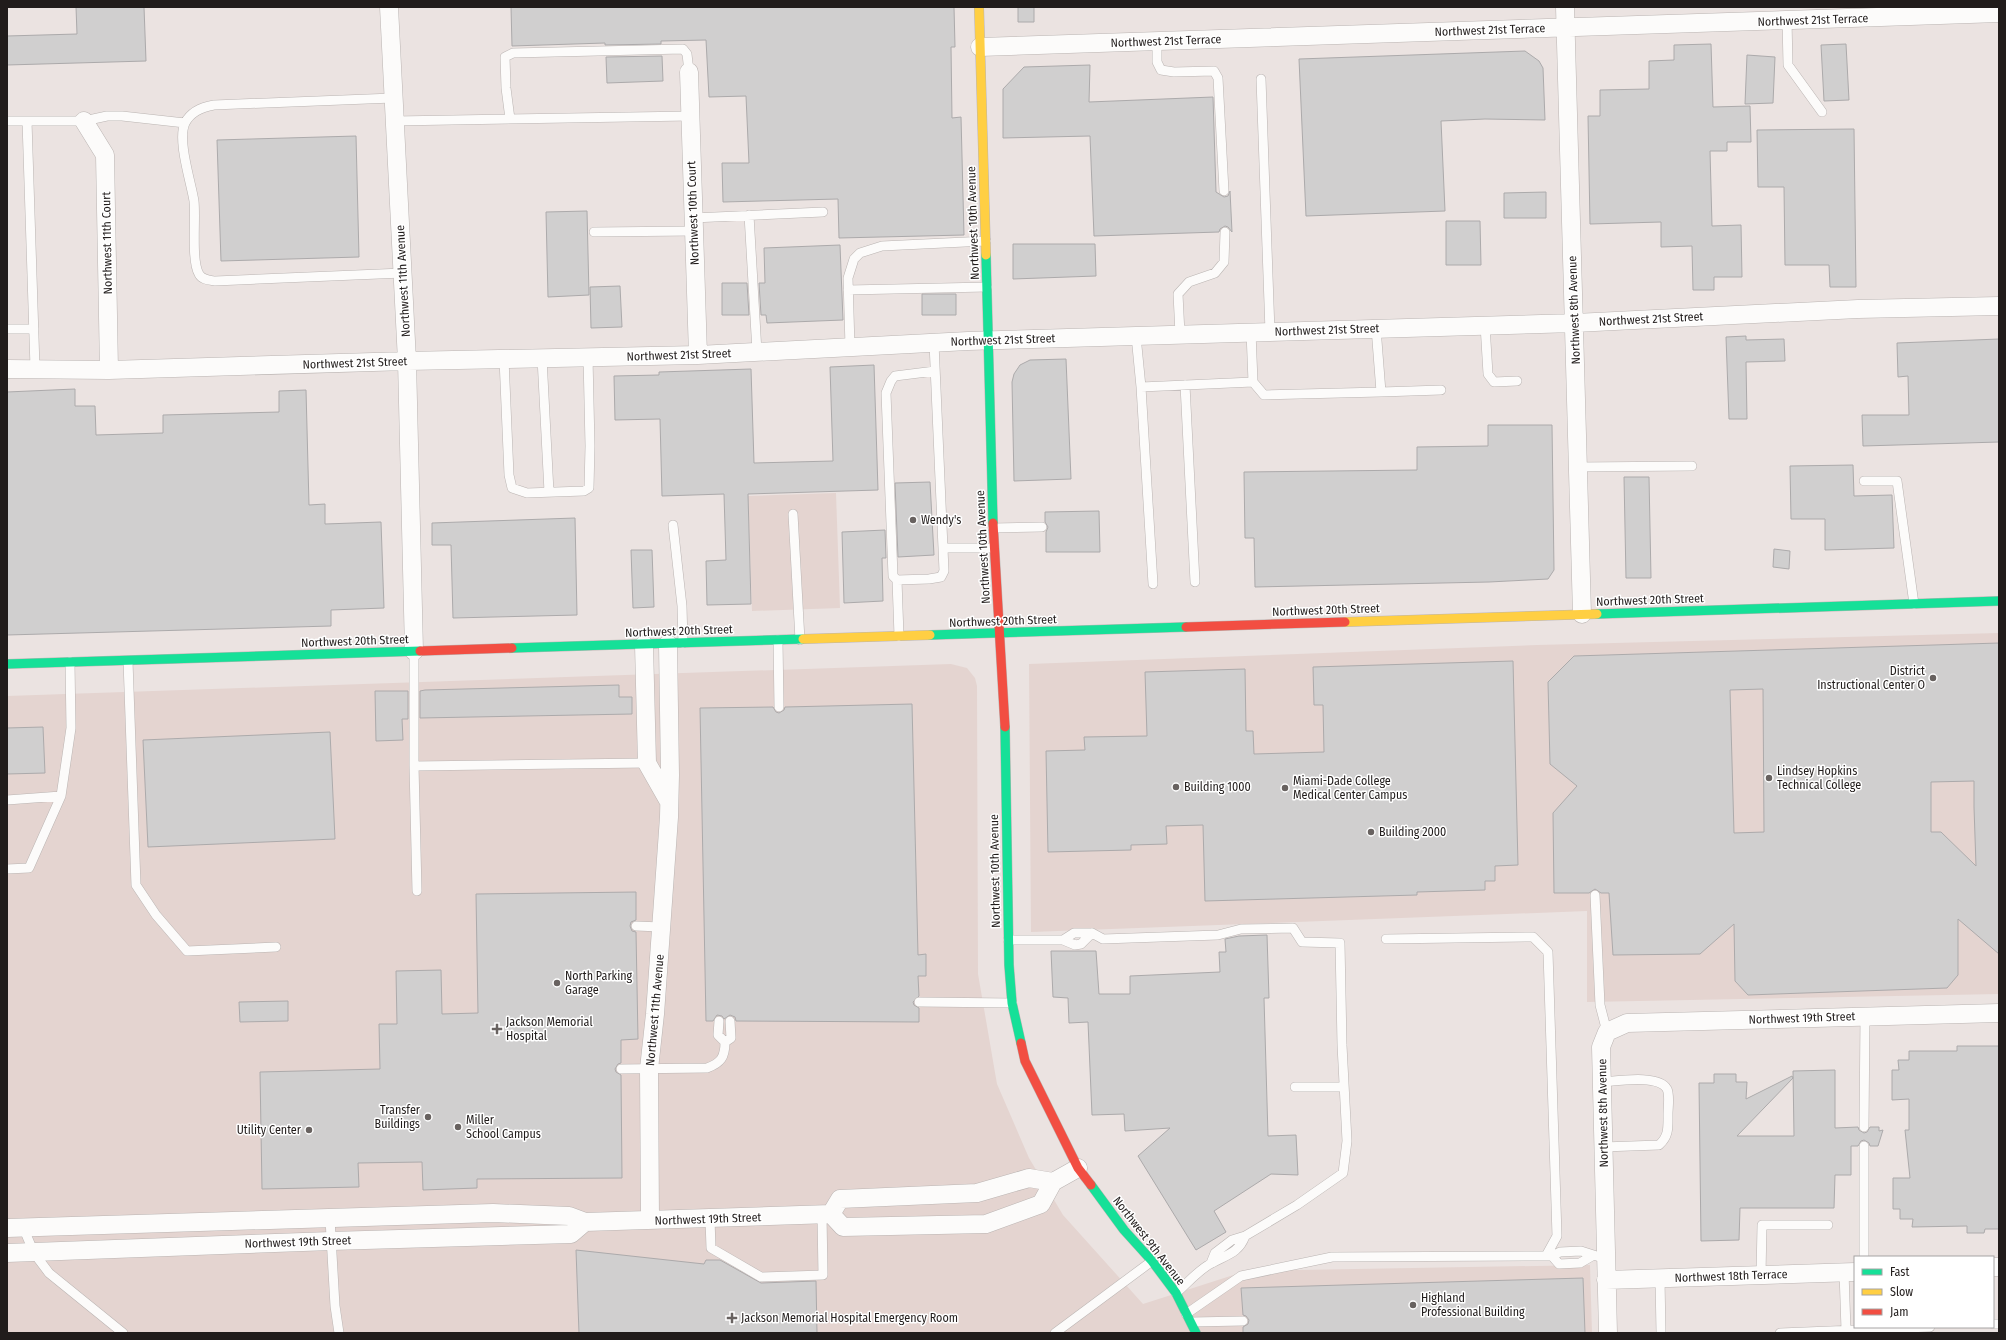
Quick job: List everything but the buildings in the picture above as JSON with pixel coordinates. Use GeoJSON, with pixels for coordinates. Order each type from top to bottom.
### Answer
{"type":"FeatureCollection","features":[{"type":"Feature","properties":{"kind":"main road","name":"Northwest 10th Avenue"},"geometry":{"type":"LineString","coordinates":[[979,7],[986,241],[987,340],[994,548],[1004,691],[1008,940],[1012,1003],[1024,1061],[1078,1168]]}},
{"type":"Feature","properties":{"kind":"main road","name":"Northwest 20th Street"},"geometry":{"type":"LineString","coordinates":[[7,664],[1999,601]]}},
{"type":"Feature","properties":{"kind":"main road","name":"Northwest 9th Avenue"},"geometry":{"type":"LineString","coordinates":[[1078,1168],[1124,1230],[1152,1261],[1176,1293],[1196,1333]]}},
{"type":"Feature","properties":{"kind":"street","name":"Northwest 11th Avenue"},"geometry":{"type":"LineString","coordinates":[[389,7],[407,361],[414,651]]}},
{"type":"Feature","properties":{"kind":"street","name":"Northwest 8th Avenue"},"geometry":{"type":"LineString","coordinates":[[1565,7],[1582,614]]}},
{"type":"Feature","properties":{"kind":"street","name":"Northwest 21st Terrace"},"geometry":{"type":"LineString","coordinates":[[980,46],[1999,13]]}},
{"type":"Feature","properties":{"kind":"street","name":"Northwest 10th Court"},"geometry":{"type":"LineString","coordinates":[[688,72],[698,355]]}},
{"type":"Feature","properties":{"kind":"street","name":"Northwest 11th Court"},"geometry":{"type":"LineString","coordinates":[[84,121],[105,155],[109,370]]}},
{"type":"Feature","properties":{"kind":"street","name":"Northwest 21st Street"},"geometry":{"type":"LineString","coordinates":[[7,369],[35,368],[109,370],[407,361],[698,355],[987,340],[1575,323],[1850,310],[1999,306]]}},
{"type":"Feature","properties":{"kind":"street","name":"Northwest 11th Avenue"},"geometry":{"type":"LineString","coordinates":[[650,1220],[649,1068],[669,817],[668,800],[675,644]]}},
{"type":"Feature","properties":{"kind":"street"},"geometry":{"type":"LineString","coordinates":[[644,645],[647,762],[668,800]]}},
{"type":"Feature","properties":{"kind":"street","name":"Northwest 19th Street"},"geometry":{"type":"LineString","coordinates":[[1607,1032],[1627,1023],[1999,1012]]}},
{"type":"Feature","properties":{"kind":"street","name":"Northwest 8th Avenue"},"geometry":{"type":"LineString","coordinates":[[1607,1032],[1601,1047],[1603,1147],[1599,1257],[1606,1280],[1608,1333]]}},
{"type":"Feature","properties":{"kind":"street"},"geometry":{"type":"LineString","coordinates":[[1053,1182],[1029,1178],[977,1193],[840,1199],[826,1215],[843,1227],[986,1224],[1041,1204],[1053,1182],[1078,1168]]}},
{"type":"Feature","properties":{"kind":"street","name":"Northwest 19th Street"},"geometry":{"type":"LineString","coordinates":[[15,1228],[508,1213],[569,1216],[585,1222],[826,1215]]}},
{"type":"Feature","properties":{"kind":"street","name":"Northwest 19th Street"},"geometry":{"type":"LineString","coordinates":[[7,1253],[571,1234],[585,1222]]}},
{"type":"Feature","properties":{"kind":"street","name":"Northwest 18th Terrace"},"geometry":{"type":"LineString","coordinates":[[1606,1280],[1849,1272]]}},
{"type":"Feature","properties":{"kind":"lane"},"geometry":{"type":"LineString","coordinates":[[1788,20],[1788,65],[1822,112]]}},
{"type":"Feature","properties":{"kind":"lane"},"geometry":{"type":"LineString","coordinates":[[1157,41],[1157,62],[1161,70],[1174,72],[1214,71],[1218,78],[1224,192]]}},
{"type":"Feature","properties":{"kind":"lane"},"geometry":{"type":"LineString","coordinates":[[510,119],[506,88],[505,57],[513,53],[674,48],[683,49],[687,54],[688,72]]}},
{"type":"Feature","properties":{"kind":"lane"},"geometry":{"type":"LineString","coordinates":[[1261,79],[1270,332]]}},
{"type":"Feature","properties":{"kind":"lane"},"geometry":{"type":"LineString","coordinates":[[393,98],[214,105],[200,107],[184,123],[183,138],[185,160],[194,201],[196,263],[199,274],[204,280],[215,281],[403,273]]}},
{"type":"Feature","properties":{"kind":"lane"},"geometry":{"type":"LineString","coordinates":[[7,121],[84,121],[107,116],[184,123]]}},
{"type":"Feature","properties":{"kind":"lane"},"geometry":{"type":"LineString","coordinates":[[394,121],[588,119],[690,116]]}},
{"type":"Feature","properties":{"kind":"lane"},"geometry":{"type":"LineString","coordinates":[[27,121],[35,368]]}},
{"type":"Feature","properties":{"kind":"lane"},"geometry":{"type":"LineString","coordinates":[[594,232],[694,225],[749,215],[824,212]]}},
{"type":"Feature","properties":{"kind":"lane"},"geometry":{"type":"LineString","coordinates":[[749,215],[757,352]]}},
{"type":"Feature","properties":{"kind":"lane"},"geometry":{"type":"LineString","coordinates":[[1180,334],[1178,294],[1189,282],[1215,273],[1224,262],[1225,232]]}},
{"type":"Feature","properties":{"kind":"lane"},"geometry":{"type":"LineString","coordinates":[[850,347],[848,278],[854,259],[860,253],[882,246],[986,241]]}},
{"type":"Feature","properties":{"kind":"lane"},"geometry":{"type":"LineString","coordinates":[[848,290],[987,287]]}},
{"type":"Feature","properties":{"kind":"lane"},"geometry":{"type":"LineString","coordinates":[[1484,325],[1488,374],[1494,382],[1517,382]]}},
{"type":"Feature","properties":{"kind":"lane"},"geometry":{"type":"LineString","coordinates":[[1376,328],[1381,392]]}},
{"type":"Feature","properties":{"kind":"lane"},"geometry":{"type":"LineString","coordinates":[[7,329],[34,329]]}},
{"type":"Feature","properties":{"kind":"lane"},"geometry":{"type":"LineString","coordinates":[[1251,332],[1253,382],[1264,395],[1440,390]]}},
{"type":"Feature","properties":{"kind":"lane"},"geometry":{"type":"LineString","coordinates":[[1136,336],[1141,387],[1153,584]]}},
{"type":"Feature","properties":{"kind":"lane"},"geometry":{"type":"LineString","coordinates":[[897,580],[929,580],[940,577],[944,571],[934,343]]}},
{"type":"Feature","properties":{"kind":"lane"},"geometry":{"type":"LineString","coordinates":[[504,359],[509,475],[512,488],[527,493],[584,491],[589,488],[590,446],[588,357]]}},
{"type":"Feature","properties":{"kind":"lane"},"geometry":{"type":"LineString","coordinates":[[542,358],[549,492]]}},
{"type":"Feature","properties":{"kind":"lane"},"geometry":{"type":"LineString","coordinates":[[899,636],[897,580],[893,576],[886,393],[891,380],[895,376],[935,371]]}},
{"type":"Feature","properties":{"kind":"lane"},"geometry":{"type":"LineString","coordinates":[[1141,387],[1253,382]]}},
{"type":"Feature","properties":{"kind":"lane"},"geometry":{"type":"LineString","coordinates":[[1185,385],[1195,582]]}},
{"type":"Feature","properties":{"kind":"lane"},"geometry":{"type":"LineString","coordinates":[[1578,467],[1692,466]]}},
{"type":"Feature","properties":{"kind":"lane"},"geometry":{"type":"LineString","coordinates":[[1864,481],[1897,481],[1914,604]]}},
{"type":"Feature","properties":{"kind":"lane"},"geometry":{"type":"LineString","coordinates":[[793,514],[800,640]]}},
{"type":"Feature","properties":{"kind":"lane"},"geometry":{"type":"LineString","coordinates":[[673,525],[682,606],[675,644]]}},
{"type":"Feature","properties":{"kind":"lane"},"geometry":{"type":"LineString","coordinates":[[994,528],[1042,527]]}},
{"type":"Feature","properties":{"kind":"lane"},"geometry":{"type":"LineString","coordinates":[[943,548],[994,548]]}},
{"type":"Feature","properties":{"kind":"lane"},"geometry":{"type":"LineString","coordinates":[[778,640],[779,707]]}},
{"type":"Feature","properties":{"kind":"lane"},"geometry":{"type":"LineString","coordinates":[[414,651],[414,766],[417,891]]}},
{"type":"Feature","properties":{"kind":"lane"},"geometry":{"type":"LineString","coordinates":[[128,660],[136,884],[156,915],[187,951],[276,948]]}},
{"type":"Feature","properties":{"kind":"lane"},"geometry":{"type":"LineString","coordinates":[[7,869],[29,868],[61,796],[71,728],[70,662]]}},
{"type":"Feature","properties":{"kind":"lane"},"geometry":{"type":"LineString","coordinates":[[414,766],[647,762]]}},
{"type":"Feature","properties":{"kind":"lane"},"geometry":{"type":"LineString","coordinates":[[7,800],[61,796]]}},
{"type":"Feature","properties":{"kind":"lane","name":"Northwest 8th Avenue"},"geometry":{"type":"LineString","coordinates":[[1595,895],[1600,997],[1607,1032]]}},
{"type":"Feature","properties":{"kind":"lane"},"geometry":{"type":"LineString","coordinates":[[636,926],[661,927]]}},
{"type":"Feature","properties":{"kind":"lane"},"geometry":{"type":"LineString","coordinates":[[1008,940],[1062,940],[1075,945],[1081,944],[1092,934],[1103,939],[1218,935],[1241,929],[1293,928],[1302,942],[1340,943],[1347,1141],[1343,1173],[1297,1205],[1245,1236],[1242,1245],[1222,1259],[1211,1263],[1176,1293]]}},
{"type":"Feature","properties":{"kind":"lane"},"geometry":{"type":"LineString","coordinates":[[1386,939],[1533,937],[1548,952],[1557,1236],[1549,1256]]}},
{"type":"Feature","properties":{"kind":"lane"},"geometry":{"type":"LineString","coordinates":[[919,1002],[1012,1003]]}},
{"type":"Feature","properties":{"kind":"lane"},"geometry":{"type":"LineString","coordinates":[[1864,1127],[1865,1016]]}},
{"type":"Feature","properties":{"kind":"lane"},"geometry":{"type":"LineString","coordinates":[[621,1069],[707,1068],[715,1065],[721,1061],[725,1054],[725,1042],[718,1034],[719,1021]]}},
{"type":"Feature","properties":{"kind":"lane"},"geometry":{"type":"LineString","coordinates":[[725,1042],[730,1038],[730,1021]]}},
{"type":"Feature","properties":{"kind":"lane"},"geometry":{"type":"LineString","coordinates":[[1602,1082],[1646,1080],[1663,1084],[1668,1090],[1668,1125],[1666,1139],[1659,1145],[1603,1147]]}},
{"type":"Feature","properties":{"kind":"lane"},"geometry":{"type":"LineString","coordinates":[[1295,1087],[1344,1087]]}},
{"type":"Feature","properties":{"kind":"lane"},"geometry":{"type":"LineString","coordinates":[[1864,1146],[1864,1256]]}},
{"type":"Feature","properties":{"kind":"lane"},"geometry":{"type":"LineString","coordinates":[[710,1219],[711,1248],[761,1277],[823,1275],[826,1215]]}},
{"type":"Feature","properties":{"kind":"lane"},"geometry":{"type":"LineString","coordinates":[[330,1219],[339,1333]]}},
{"type":"Feature","properties":{"kind":"lane"},"geometry":{"type":"LineString","coordinates":[[1761,1275],[1762,1225],[1828,1225]]}},
{"type":"Feature","properties":{"kind":"lane"},"geometry":{"type":"LineString","coordinates":[[15,1228],[49,1273],[123,1333]]}},
{"type":"Feature","properties":{"kind":"lane"},"geometry":{"type":"LineString","coordinates":[[1188,1318],[1241,1276],[1332,1257],[1549,1256],[1560,1252],[1581,1251],[1599,1257]]}},
{"type":"Feature","properties":{"kind":"lane"},"geometry":{"type":"LineString","coordinates":[[1055,1333],[1152,1261]]}},
{"type":"Feature","properties":{"kind":"lane"},"geometry":{"type":"LineString","coordinates":[[1846,1330],[1849,1272]]}},
{"type":"Feature","properties":{"kind":"lane"},"geometry":{"type":"LineString","coordinates":[[1660,1279],[1661,1333]]}},
{"type":"Feature","properties":{"kind":"lane"},"geometry":{"type":"LineString","coordinates":[[1188,1318],[1243,1321]]}},
{"type":"Feature","properties":{"kind":"lane"},"geometry":{"type":"LineString","coordinates":[[1780,1333],[1893,1328]]}},
{"type":"Feature","properties":{"kind":"shaded area"},"geometry":{"type":"Polygon","coordinates":[[[836,493],[840,608],[752,611],[748,496],[836,493]]]}},
{"type":"Feature","properties":{"kind":"shaded area"},"geometry":{"type":"Polygon","coordinates":[[[1999,633],[1999,994],[1587,1002],[1587,911],[1031,932],[1029,664],[1537,645],[1999,633]]]}},
{"type":"Feature","properties":{"kind":"shaded area","name":"Jackson Memorial Hospital"},"geometry":{"type":"Polygon","coordinates":[[[951,664],[967,668],[975,678],[977,686],[978,974],[997,1084],[1029,1158],[1063,1215],[1143,1304],[1246,1271],[1590,1265],[1592,1333],[7,1333],[7,696],[951,664]]]}},
{"type":"Feature","properties":{"kind":"traffic: fast"},"geometry":{"type":"LineString","coordinates":[[986,255],[993,523]]}},
{"type":"Feature","properties":{"kind":"traffic: fast"},"geometry":{"type":"LineString","coordinates":[[1597,614],[1999,601]]}},
{"type":"Feature","properties":{"kind":"traffic: fast"},"geometry":{"type":"LineString","coordinates":[[930,635],[1186,627]]}},
{"type":"Feature","properties":{"kind":"traffic: fast"},"geometry":{"type":"LineString","coordinates":[[512,648],[803,639]]}},
{"type":"Feature","properties":{"kind":"traffic: fast"},"geometry":{"type":"LineString","coordinates":[[7,664],[420,651]]}},
{"type":"Feature","properties":{"kind":"traffic: fast"},"geometry":{"type":"LineString","coordinates":[[1005,727],[1009,965],[1012,1003],[1021,1043]]}},
{"type":"Feature","properties":{"kind":"traffic: fast"},"geometry":{"type":"LineString","coordinates":[[1091,1185],[1124,1230],[1152,1261],[1176,1293],[1196,1333]]}},
{"type":"Feature","properties":{"kind":"traffic: slow"},"geometry":{"type":"LineString","coordinates":[[979,7],[986,255]]}},
{"type":"Feature","properties":{"kind":"traffic: slow"},"geometry":{"type":"LineString","coordinates":[[1345,622],[1597,614]]}},
{"type":"Feature","properties":{"kind":"traffic: slow"},"geometry":{"type":"LineString","coordinates":[[803,639],[930,635]]}},
{"type":"Feature","properties":{"kind":"traffic: jam"},"geometry":{"type":"LineString","coordinates":[[993,523],[1005,727]]}},
{"type":"Feature","properties":{"kind":"traffic: jam"},"geometry":{"type":"LineString","coordinates":[[1186,627],[1345,622]]}},
{"type":"Feature","properties":{"kind":"traffic: jam"},"geometry":{"type":"LineString","coordinates":[[420,651],[512,648]]}},
{"type":"Feature","properties":{"kind":"traffic: jam"},"geometry":{"type":"LineString","coordinates":[[1021,1043],[1025,1061],[1078,1168],[1091,1185]]}},
{"type":"Feature","properties":{"kind":"place","name":"Wendy's"},"geometry":{"type":"Point","coordinates":[913,520]}},
{"type":"Feature","properties":{"kind":"place","name":"District Instructional Center O"},"geometry":{"type":"Point","coordinates":[1933,678]}},
{"type":"Feature","properties":{"kind":"place","name":"Lindsey Hopkins Technical College"},"geometry":{"type":"Point","coordinates":[1769,778]}},
{"type":"Feature","properties":{"kind":"place","name":"Building 1000"},"geometry":{"type":"Point","coordinates":[1176,787]}},
{"type":"Feature","properties":{"kind":"place","name":"Miami-Dade College Medical Center Campus"},"geometry":{"type":"Point","coordinates":[1285,788]}},
{"type":"Feature","properties":{"kind":"place","name":"Building 2000"},"geometry":{"type":"Point","coordinates":[1371,832]}},
{"type":"Feature","properties":{"kind":"place","name":"North Parking Garage"},"geometry":{"type":"Point","coordinates":[557,983]}},
{"type":"Feature","properties":{"kind":"place","name":"Jackson Memorial Hospital"},"geometry":{"type":"Point","coordinates":[497,1029]}},
{"type":"Feature","properties":{"kind":"place","name":"Transfer Buildings"},"geometry":{"type":"Point","coordinates":[428,1117]}},
{"type":"Feature","properties":{"kind":"place","name":"Miller School Campus"},"geometry":{"type":"Point","coordinates":[458,1127]}},
{"type":"Feature","properties":{"kind":"place","name":"Utility Center"},"geometry":{"type":"Point","coordinates":[309,1130]}},
{"type":"Feature","properties":{"kind":"place","name":"Highland Professional Building"},"geometry":{"type":"Point","coordinates":[1413,1305]}},
{"type":"Feature","properties":{"kind":"place","name":"Jackson Memorial Hospital Emergency Room"},"geometry":{"type":"Point","coordinates":[732,1318]}}]}
